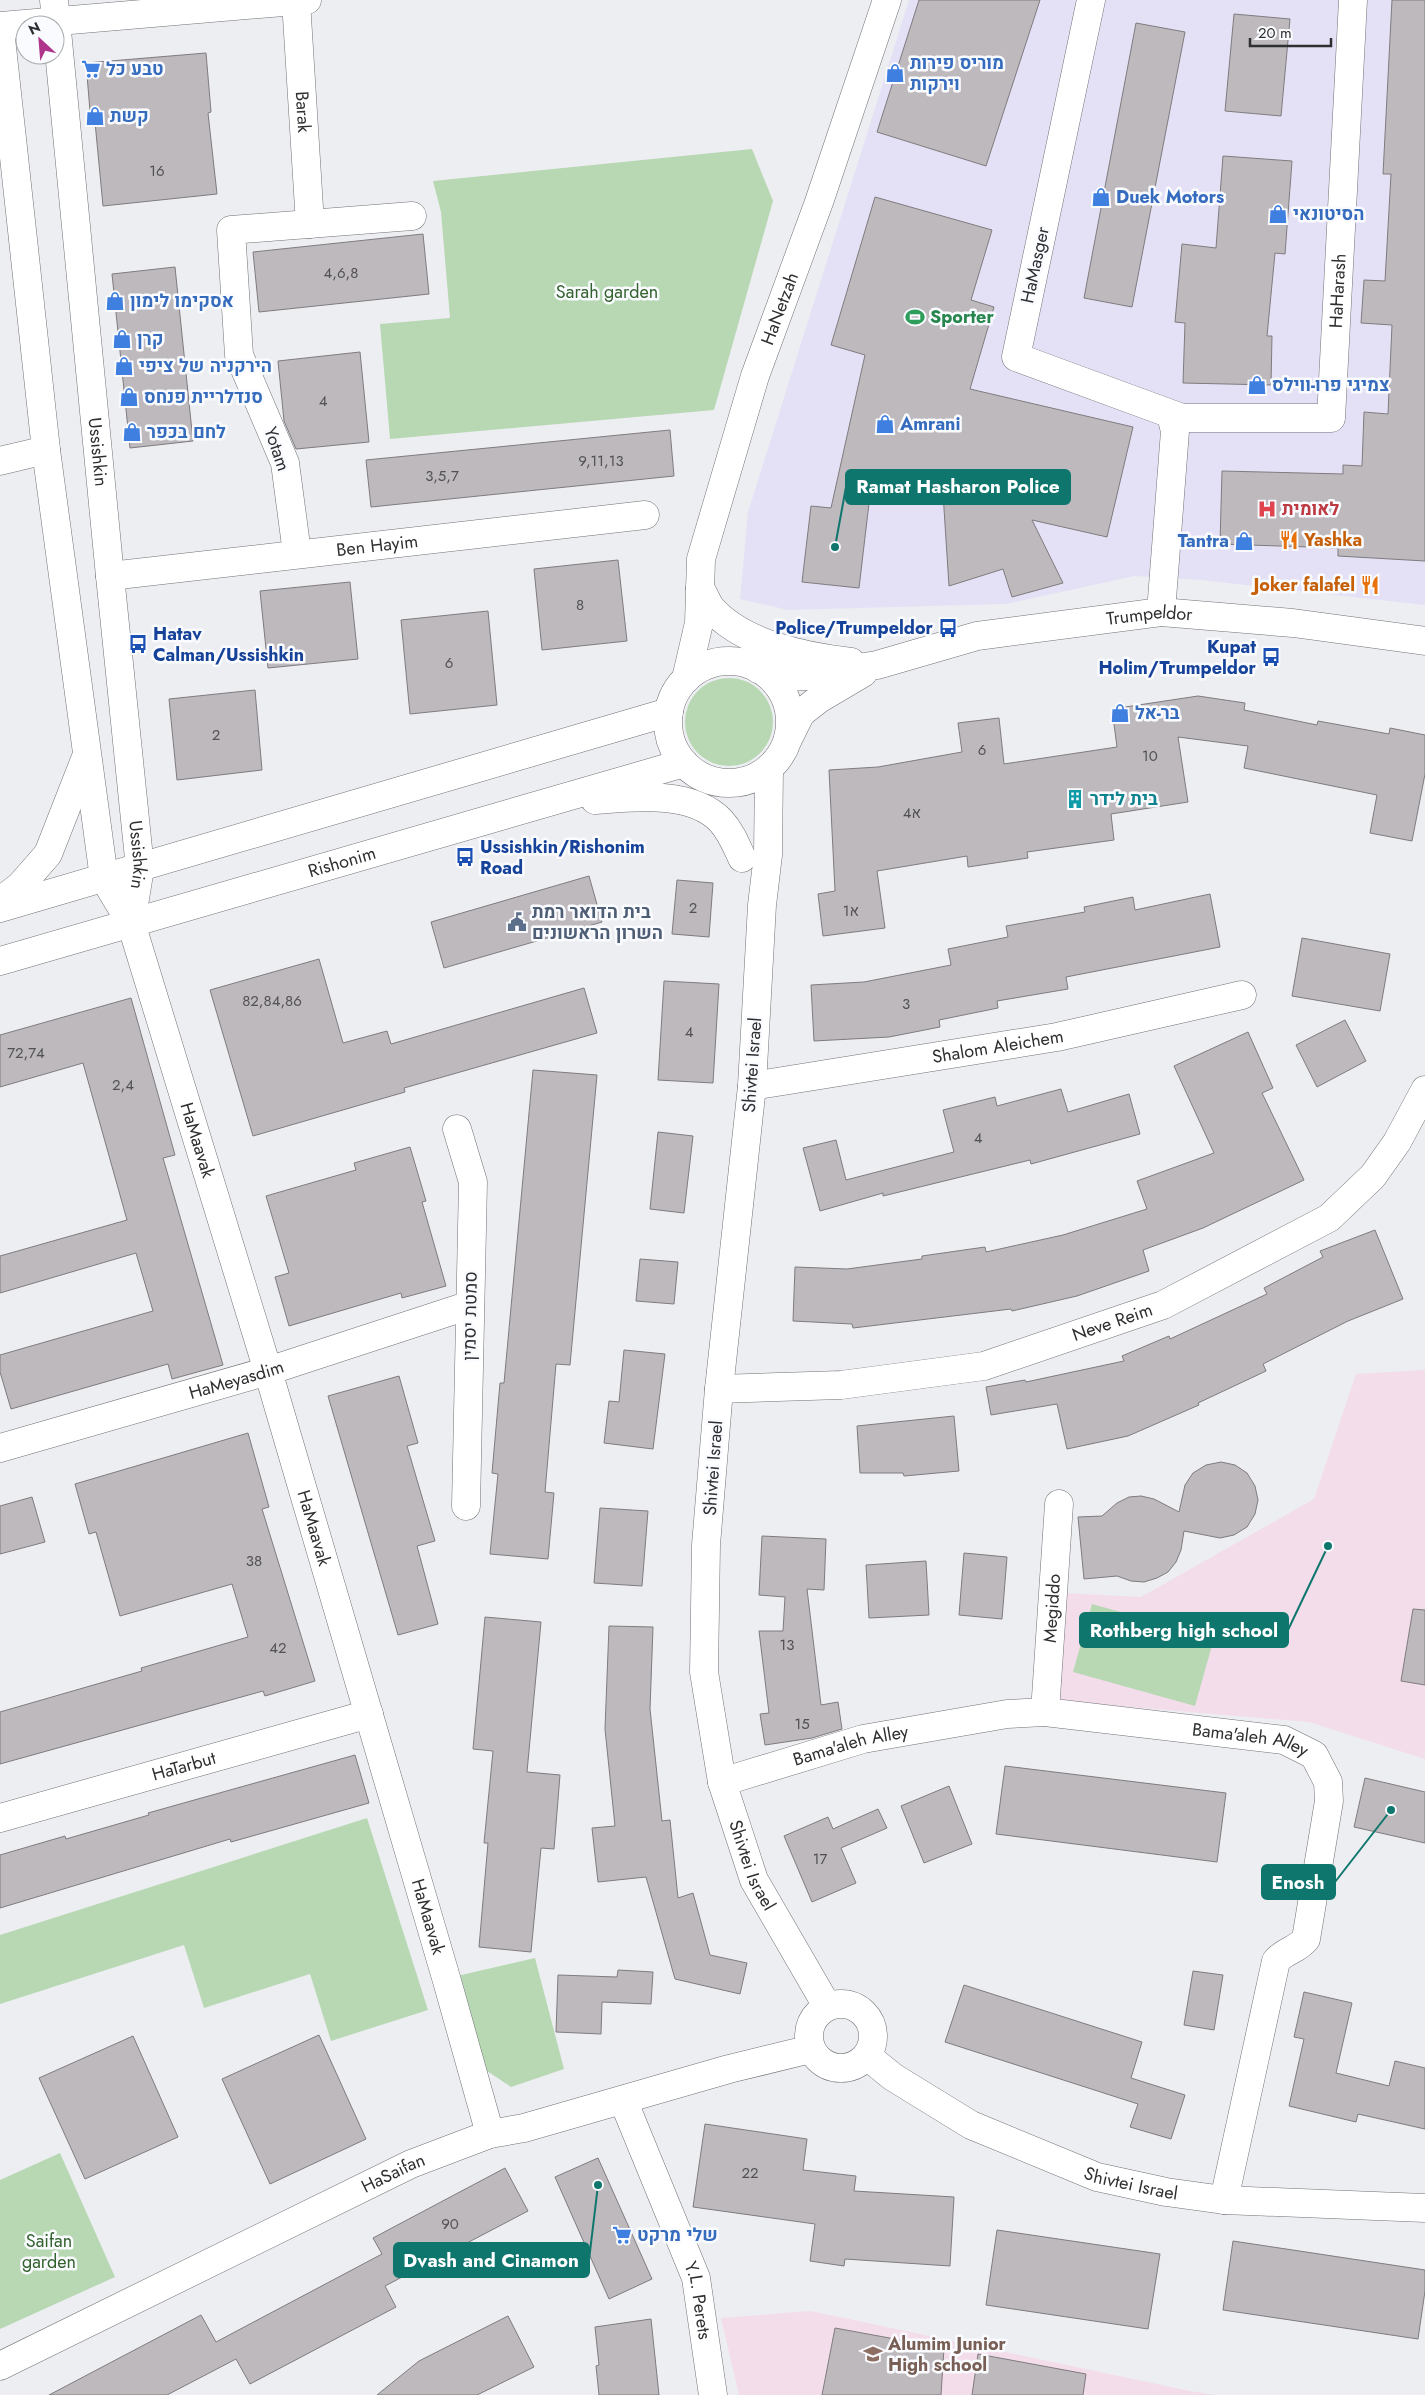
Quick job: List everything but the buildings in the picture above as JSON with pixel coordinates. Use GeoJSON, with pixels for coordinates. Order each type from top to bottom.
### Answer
{"type":"FeatureCollection","features":[{"type":"Feature","properties":{"kind":"street"},"geometry":{"type":"LineString","coordinates":[[0,28],[55,10],[302,0]]}},
{"type":"Feature","properties":{"kind":"street","name":"Barak"},"geometry":{"type":"LineString","coordinates":[[302,0],[310,224]]}},
{"type":"Feature","properties":{"kind":"street","name":"HaNetzah"},"geometry":{"type":"LineString","coordinates":[[686,680],[699,623],[700,559],[755,376],[820,202],[887,0]]}},
{"type":"Feature","properties":{"kind":"street","name":"HaMasger"},"geometry":{"type":"LineString","coordinates":[[1091,0],[1016,357],[1176,422]]}},
{"type":"Feature","properties":{"kind":"street","name":"HaHarash"},"geometry":{"type":"LineString","coordinates":[[1176,422],[1331,418],[1353,0]]}},
{"type":"Feature","properties":{"kind":"street","name":"Ussishkin"},"geometry":{"type":"LineString","coordinates":[[55,10],[140,868],[131,923]]}},
{"type":"Feature","properties":{"kind":"street","name":"Ussishkin"},"geometry":{"type":"LineString","coordinates":[[0,28],[46,450],[104,878],[131,923]]}},
{"type":"Feature","properties":{"kind":"street"},"geometry":{"type":"LineString","coordinates":[[310,224],[412,216]]}},
{"type":"Feature","properties":{"kind":"street","name":"Yotam"},"geometry":{"type":"LineString","coordinates":[[297,553],[285,463],[239,355],[231,230],[310,224]]}},
{"type":"Feature","properties":{"kind":"street"},"geometry":{"type":"LineString","coordinates":[[1161,612],[1176,422]]}},
{"type":"Feature","properties":{"kind":"street"},"geometry":{"type":"LineString","coordinates":[[0,460],[46,450]]}},
{"type":"Feature","properties":{"kind":"street","name":"Ben Hayim"},"geometry":{"type":"LineString","coordinates":[[110,576],[297,553],[645,515]]}},
{"type":"Feature","properties":{"kind":"street"},"geometry":{"type":"LineString","coordinates":[[700,588],[711,608],[735,628],[754,639],[787,650],[840,661],[877,665]]}},
{"type":"Feature","properties":{"kind":"street","name":"Trumpeldor"},"geometry":{"type":"LineString","coordinates":[[758,669],[786,677],[807,676],[877,665],[977,636],[1161,612],[1293,623],[1425,641]]}},
{"type":"Feature","properties":{"kind":"street"},"geometry":{"type":"LineString","coordinates":[[699,623],[723,662]]}},
{"type":"Feature","properties":{"kind":"street"},"geometry":{"type":"LineString","coordinates":[[723,662],[738,662],[758,669],[775,682],[786,700],[790,718],[788,739],[779,758],[769,769],[750,780],[721,783],[709,781],[684,764],[676,753],[669,734],[669,712],[673,697],[686,680],[703,668],[723,662]]}},
{"type":"Feature","properties":{"kind":"street","name":"Trumpeldor"},"geometry":{"type":"LineString","coordinates":[[788,739],[802,713],[819,699],[877,665]]}},
{"type":"Feature","properties":{"kind":"street"},"geometry":{"type":"LineString","coordinates":[[0,908],[669,712]]}},
{"type":"Feature","properties":{"kind":"street"},"geometry":{"type":"LineString","coordinates":[[0,901],[20,886],[48,854],[87,753]]}},
{"type":"Feature","properties":{"kind":"street","name":"Rishonim"},"geometry":{"type":"LineString","coordinates":[[0,961],[684,764]]}},
{"type":"Feature","properties":{"kind":"street","name":"Shivtei Israel"},"geometry":{"type":"LineString","coordinates":[[769,769],[768,855],[762,905],[752,1086],[719,1389],[706,1545],[704,1672],[722,1782],[754,1880],[827,2006]]}},
{"type":"Feature","properties":{"kind":"street","name":"Shivtei Israel"},"geometry":{"type":"LineString","coordinates":[[709,781],[724,802],[733,825],[742,858],[762,905]]}},
{"type":"Feature","properties":{"kind":"street"},"geometry":{"type":"LineString","coordinates":[[541,805],[616,798],[675,799],[696,806],[721,820],[742,858]]}},
{"type":"Feature","properties":{"kind":"street","name":"HaMaavak"},"geometry":{"type":"LineString","coordinates":[[131,923],[268,1372],[490,2134]]}},
{"type":"Feature","properties":{"kind":"street","name":"Shalom Aleichem"},"geometry":{"type":"LineString","coordinates":[[752,1086],[1057,1037],[1242,995]]}},
{"type":"Feature","properties":{"kind":"street","name":"Neve Reim"},"geometry":{"type":"LineString","coordinates":[[719,1389],[841,1385],[984,1366],[1163,1306],[1329,1218],[1373,1176],[1398,1142],[1425,1090]]}},
{"type":"Feature","properties":{"kind":"street","name":"סמטת יסמין"},"geometry":{"type":"LineString","coordinates":[[457,1129],[473,1182],[466,1506]]}},
{"type":"Feature","properties":{"kind":"street","name":"HaMeyasdim"},"geometry":{"type":"LineString","coordinates":[[0,1448],[268,1372],[470,1305]]}},
{"type":"Feature","properties":{"kind":"street","name":"Megiddo"},"geometry":{"type":"LineString","coordinates":[[1045,1712],[1059,1504]]}},
{"type":"Feature","properties":{"kind":"street","name":"Bama'aleh Alley"},"geometry":{"type":"LineString","coordinates":[[722,1782],[863,1740],[1007,1714],[1045,1712],[1284,1740],[1314,1755],[1328,1782],[1329,1801],[1306,1939],[1298,1948],[1287,1950],[1276,1961],[1224,2200]]}},
{"type":"Feature","properties":{"kind":"street","name":"HaTarbut"},"geometry":{"type":"LineString","coordinates":[[0,1818],[369,1714]]}},
{"type":"Feature","properties":{"kind":"street"},"geometry":{"type":"LineString","coordinates":[[847,2004],[863,2012],[872,2024],[874,2035],[872,2046],[867,2056],[853,2066],[838,2068],[827,2066],[817,2059],[811,2049],[808,2034],[811,2023],[817,2013],[827,2006],[847,2004]]}},
{"type":"Feature","properties":{"kind":"street","name":"HaSaifan"},"geometry":{"type":"LineString","coordinates":[[0,2366],[403,2168],[490,2134],[524,2128],[729,2069],[811,2049]]}},
{"type":"Feature","properties":{"kind":"street","name":"Shivtei Israel"},"geometry":{"type":"LineString","coordinates":[[867,2056],[893,2077],[971,2125],[1096,2178],[1166,2192],[1224,2200],[1425,2208]]}},
{"type":"Feature","properties":{"kind":"street","name":"Y.L. Perets"},"geometry":{"type":"LineString","coordinates":[[623,2100],[696,2278],[713,2395]]}},
{"type":"Feature","properties":{"kind":"shaded area"},"geometry":{"type":"Polygon","coordinates":[[[909,0],[1425,0],[1425,605],[1201,580],[1135,576],[1005,604],[788,610],[740,599],[748,512],[909,0]]]}},
{"type":"Feature","properties":{"kind":"shaded area"},"geometry":{"type":"Polygon","coordinates":[[[1425,1370],[1425,1759],[1309,1722],[1060,1701],[1064,1593],[1141,1597],[1314,1499],[1356,1374],[1425,1370]]]}},
{"type":"Feature","properties":{"kind":"shaded area","name":"Alumim Junior High school"},"geometry":{"type":"Polygon","coordinates":[[[811,2311],[1216,2395],[739,2395],[721,2318],[811,2311]]]}},
{"type":"Feature","properties":{"kind":"green space","name":"Sarah garden"},"geometry":{"type":"Polygon","coordinates":[[[752,149],[773,201],[714,410],[390,439],[380,324],[450,318],[441,212],[433,181],[752,149]]]}},
{"type":"Feature","properties":{"kind":"green space"},"geometry":{"type":"Polygon","coordinates":[[[720,678],[738,678],[754,685],[766,697],[773,713],[773,731],[766,747],[754,759],[738,766],[720,766],[704,759],[692,747],[685,731],[685,713],[692,697],[704,685],[720,678]]]}},
{"type":"Feature","properties":{"kind":"green space"},"geometry":{"type":"Polygon","coordinates":[[[1092,1604],[1214,1638],[1195,1706],[1073,1672],[1092,1604]]]}},
{"type":"Feature","properties":{"kind":"green space"},"geometry":{"type":"Polygon","coordinates":[[[367,1818],[428,2010],[331,2041],[310,1974],[204,2008],[184,1945],[0,2004],[0,1935],[367,1818]]]}},
{"type":"Feature","properties":{"kind":"green space"},"geometry":{"type":"Polygon","coordinates":[[[535,1958],[564,2069],[511,2087],[481,2067],[457,1976],[535,1958]]]}},
{"type":"Feature","properties":{"kind":"green space","name":"Saifan garden"},"geometry":{"type":"Polygon","coordinates":[[[60,2153],[115,2277],[0,2329],[0,2180],[60,2153]]]}},
{"type":"Feature","properties":{"kind":"place","name":"טבע כל"},"geometry":{"type":"Point","coordinates":[91,69]}},
{"type":"Feature","properties":{"kind":"place","name":"מוריס פירות וירקות"},"geometry":{"type":"Point","coordinates":[895,73]}},
{"type":"Feature","properties":{"kind":"place","name":"קשת"},"geometry":{"type":"Point","coordinates":[95,116]}},
{"type":"Feature","properties":{"kind":"place","name":"Duek Motors"},"geometry":{"type":"Point","coordinates":[1101,197]}},
{"type":"Feature","properties":{"kind":"place","name":"הסיטונאי"},"geometry":{"type":"Point","coordinates":[1278,214]}},
{"type":"Feature","properties":{"kind":"place","name":"אסקימו לימון"},"geometry":{"type":"Point","coordinates":[115,301]}},
{"type":"Feature","properties":{"kind":"place","name":"Sporter"},"geometry":{"type":"Point","coordinates":[915,317]}},
{"type":"Feature","properties":{"kind":"place","name":"קרן"},"geometry":{"type":"Point","coordinates":[122,339]}},
{"type":"Feature","properties":{"kind":"place","name":"הירקניה של ציפי"},"geometry":{"type":"Point","coordinates":[124,366]}},
{"type":"Feature","properties":{"kind":"place","name":"צמיגי פרו-ווילס"},"geometry":{"type":"Point","coordinates":[1257,385]}},
{"type":"Feature","properties":{"kind":"place","name":"סנדלריית פנחס"},"geometry":{"type":"Point","coordinates":[129,397]}},
{"type":"Feature","properties":{"kind":"place","name":"Amrani"},"geometry":{"type":"Point","coordinates":[885,424]}},
{"type":"Feature","properties":{"kind":"place","name":"לחם בכפר"},"geometry":{"type":"Point","coordinates":[132,432]}},
{"type":"Feature","properties":{"kind":"place","name":"לאומית"},"geometry":{"type":"Point","coordinates":[1267,509]}},
{"type":"Feature","properties":{"kind":"place","name":"Yashka"},"geometry":{"type":"Point","coordinates":[1289,540]}},
{"type":"Feature","properties":{"kind":"place","name":"Tantra"},"geometry":{"type":"Point","coordinates":[1244,541]}},
{"type":"Feature","properties":{"kind":"place","name":"Ramat Hasharon Police"},"geometry":{"type":"Point","coordinates":[835,547]}},
{"type":"Feature","properties":{"kind":"place","name":"Joker falafel"},"geometry":{"type":"Point","coordinates":[1370,585]}},
{"type":"Feature","properties":{"kind":"place","name":"Police/Trumpeldor"},"geometry":{"type":"Point","coordinates":[948,628]}},
{"type":"Feature","properties":{"kind":"place","name":"Hatav Calman/Ussishkin"},"geometry":{"type":"Point","coordinates":[138,644]}},
{"type":"Feature","properties":{"kind":"place","name":"Kupat Holim/Trumpeldor"},"geometry":{"type":"Point","coordinates":[1271,657]}},
{"type":"Feature","properties":{"kind":"place","name":"בר-אל"},"geometry":{"type":"Point","coordinates":[1120,713]}},
{"type":"Feature","properties":{"kind":"place","name":"בית לידר"},"geometry":{"type":"Point","coordinates":[1075,799]}},
{"type":"Feature","properties":{"kind":"place","name":"Ussishkin/Rishonim Road"},"geometry":{"type":"Point","coordinates":[465,857]}},
{"type":"Feature","properties":{"kind":"place","name":"בית הדואר רמת השרון הראשונים"},"geometry":{"type":"Point","coordinates":[517,922]}},
{"type":"Feature","properties":{"kind":"place","name":"Rothberg high school"},"geometry":{"type":"Point","coordinates":[1328,1546]}},
{"type":"Feature","properties":{"kind":"place","name":"Enosh"},"geometry":{"type":"Point","coordinates":[1391,1810]}},
{"type":"Feature","properties":{"kind":"place","name":"Dvash and Cinamon"},"geometry":{"type":"Point","coordinates":[598,2185]}},
{"type":"Feature","properties":{"kind":"place","name":"שלי מרקט"},"geometry":{"type":"Point","coordinates":[622,2235]}},
{"type":"Feature","properties":{"kind":"place","name":"Alumim Junior High school"},"geometry":{"type":"Point","coordinates":[873,2354]}}]}
